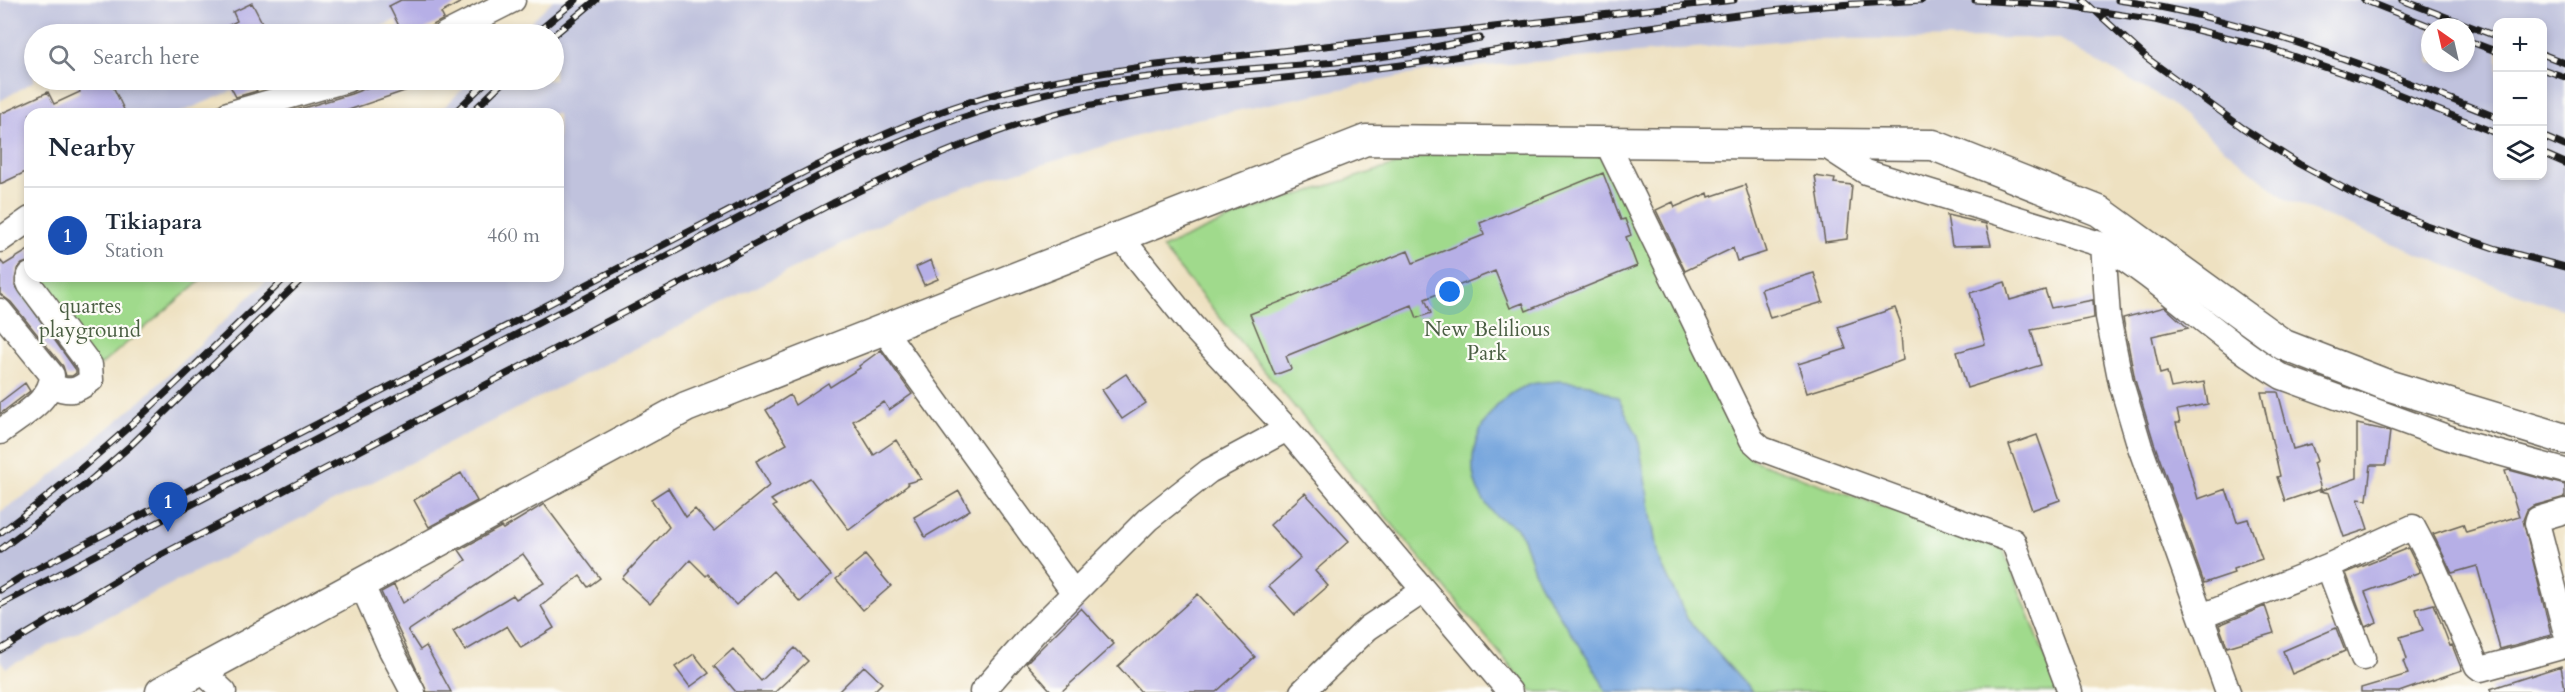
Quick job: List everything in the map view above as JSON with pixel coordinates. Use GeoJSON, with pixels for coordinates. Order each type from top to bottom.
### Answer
{"type":"FeatureCollection","features":[{"type":"Feature","properties":{"kind":"main road"},"geometry":{"type":"LineString","coordinates":[[161,692],[686,407],[1366,140],[1933,145],[2099,211],[2284,345],[2387,385],[2565,439]]}},
{"type":"Feature","properties":{"kind":"street"},"geometry":{"type":"LineString","coordinates":[[466,24],[513,0]]}},
{"type":"Feature","properties":{"kind":"street"},"geometry":{"type":"LineString","coordinates":[[249,108],[312,90]]}},
{"type":"Feature","properties":{"kind":"street"},"geometry":{"type":"LineString","coordinates":[[1607,142],[1752,440],[1762,449],[2013,541],[2070,692]]}},
{"type":"Feature","properties":{"kind":"street"},"geometry":{"type":"LineString","coordinates":[[1823,144],[1866,172],[2103,245],[2133,264],[2255,361],[2282,377],[2463,443],[2565,471]]}},
{"type":"Feature","properties":{"kind":"street"},"geometry":{"type":"LineString","coordinates":[[0,240],[24,223]]}},
{"type":"Feature","properties":{"kind":"street"},"geometry":{"type":"LineString","coordinates":[[1119,236],[1192,326],[1287,429],[1510,692]]}},
{"type":"Feature","properties":{"kind":"street"},"geometry":{"type":"LineString","coordinates":[[2103,245],[2108,317],[2121,383],[2140,447],[2228,692]]}},
{"type":"Feature","properties":{"kind":"street"},"geometry":{"type":"LineString","coordinates":[[29,282],[90,365],[91,380],[83,386],[68,392],[52,386]]}},
{"type":"Feature","properties":{"kind":"street"},"geometry":{"type":"LineString","coordinates":[[0,311],[52,375],[52,386],[38,403],[0,432]]}},
{"type":"Feature","properties":{"kind":"street"},"geometry":{"type":"LineString","coordinates":[[883,328],[1074,593]]}},
{"type":"Feature","properties":{"kind":"street"},"geometry":{"type":"LineString","coordinates":[[982,692],[1033,634],[1148,519],[1209,471],[1287,429]]}},
{"type":"Feature","properties":{"kind":"street"},"geometry":{"type":"LineString","coordinates":[[2565,511],[2538,519],[2537,523],[2565,630]]}},
{"type":"Feature","properties":{"kind":"street"},"geometry":{"type":"LineString","coordinates":[[2202,616],[2328,566],[2413,527],[2432,563],[2477,666],[2481,669],[2565,646]]}},
{"type":"Feature","properties":{"kind":"street"},"geometry":{"type":"LineString","coordinates":[[2328,566],[2363,658]]}},
{"type":"Feature","properties":{"kind":"street"},"geometry":{"type":"LineString","coordinates":[[362,583],[391,650],[413,692]]}},
{"type":"Feature","properties":{"kind":"street"},"geometry":{"type":"LineString","coordinates":[[1302,692],[1368,628],[1423,591]]}},
{"type":"Feature","properties":{"kind":"street"},"geometry":{"type":"LineString","coordinates":[[201,670],[224,692]]}},
{"type":"Feature","properties":{"kind":"shaded area"},"geometry":{"type":"Polygon","coordinates":[[[0,0],[444,0],[387,24],[24,24],[24,87],[0,101],[0,0]]]}},
{"type":"Feature","properties":{"kind":"shaded area"},"geometry":{"type":"Polygon","coordinates":[[[553,0],[2565,0],[2565,310],[2512,292],[2287,200],[2168,102],[2057,38],[1800,39],[1428,71],[1192,120],[934,197],[6,668],[0,660],[0,512],[41,485],[143,399],[265,282],[564,282],[564,108],[443,108],[462,90],[564,90],[564,24],[528,24],[553,0]]]}},
{"type":"Feature","properties":{"kind":"shaded area"},"geometry":{"type":"Polygon","coordinates":[[[105,90],[234,90],[191,108],[113,108],[105,90]]]}},
{"type":"Feature","properties":{"kind":"green space","name":"New Belilious Park"},"geometry":{"type":"Polygon","coordinates":[[[1479,139],[1608,153],[1752,460],[2003,549],[2059,692],[1532,692],[1162,248],[1250,210],[1479,139]]]}},
{"type":"Feature","properties":{"kind":"green space","name":"quartes playground"},"geometry":{"type":"Polygon","coordinates":[[[28,282],[199,282],[83,380],[17,288],[28,282]]]}},
{"type":"Feature","properties":{"kind":"water"},"geometry":{"type":"Polygon","coordinates":[[[1560,381],[1590,384],[1618,398],[1638,436],[1658,557],[1688,620],[1752,692],[1606,692],[1592,664],[1538,580],[1519,531],[1512,524],[1496,516],[1482,497],[1473,474],[1473,458],[1482,426],[1503,400],[1517,390],[1532,384],[1560,381]]]}},
{"type":"Feature","properties":{"kind":"building"},"geometry":{"type":"Polygon","coordinates":[[[401,0],[465,0],[441,13],[444,19],[435,24],[398,24],[389,6],[401,0]]]}},
{"type":"Feature","properties":{"kind":"building"},"geometry":{"type":"Polygon","coordinates":[[[252,3],[263,24],[231,24],[237,21],[233,12],[252,3]]]}},
{"type":"Feature","properties":{"kind":"building"},"geometry":{"type":"Polygon","coordinates":[[[79,90],[115,90],[123,108],[24,108],[24,173],[0,184],[0,114],[48,92],[54,104],[80,92],[79,90]]]}},
{"type":"Feature","properties":{"kind":"building"},"geometry":{"type":"Polygon","coordinates":[[[232,90],[257,91],[236,97],[232,90]]]}},
{"type":"Feature","properties":{"kind":"building"},"geometry":{"type":"Polygon","coordinates":[[[361,90],[408,90],[355,108],[303,108],[361,90]]]}},
{"type":"Feature","properties":{"kind":"building"},"geometry":{"type":"Polygon","coordinates":[[[1603,173],[1621,220],[1625,219],[1631,235],[1626,237],[1637,266],[1526,311],[1523,303],[1510,308],[1495,271],[1425,299],[1431,313],[1417,318],[1412,305],[1286,356],[1291,369],[1275,375],[1250,314],[1408,251],[1413,263],[1484,235],[1480,223],[1603,173]]]}},
{"type":"Feature","properties":{"kind":"building"},"geometry":{"type":"Polygon","coordinates":[[[1815,176],[1835,179],[1834,183],[1852,185],[1847,239],[1825,242],[1815,176]]]}},
{"type":"Feature","properties":{"kind":"building"},"geometry":{"type":"Polygon","coordinates":[[[1745,185],[1766,252],[1737,261],[1733,248],[1685,271],[1656,210],[1673,202],[1675,207],[1708,193],[1709,197],[1745,185]]]}},
{"type":"Feature","properties":{"kind":"building"},"geometry":{"type":"Polygon","coordinates":[[[1947,215],[1986,224],[1991,245],[1952,246],[1947,215]]]}},
{"type":"Feature","properties":{"kind":"building"},"geometry":{"type":"Polygon","coordinates":[[[24,253],[24,263],[17,269],[15,285],[76,370],[72,376],[66,376],[63,366],[11,302],[0,294],[0,260],[4,265],[24,253]]]}},
{"type":"Feature","properties":{"kind":"building"},"geometry":{"type":"Polygon","coordinates":[[[931,260],[938,279],[924,285],[916,267],[931,260]]]}},
{"type":"Feature","properties":{"kind":"building"},"geometry":{"type":"Polygon","coordinates":[[[1814,273],[1823,302],[1770,318],[1761,289],[1814,273]]]}},
{"type":"Feature","properties":{"kind":"building"},"geometry":{"type":"Polygon","coordinates":[[[2005,282],[2010,300],[2045,290],[2051,308],[2093,300],[2094,318],[2031,330],[2041,365],[1967,388],[1957,352],[1985,344],[1970,293],[2005,282]]]}},
{"type":"Feature","properties":{"kind":"building"},"geometry":{"type":"Polygon","coordinates":[[[2165,307],[2188,328],[2152,336],[2160,374],[2167,372],[2171,388],[2204,382],[2208,404],[2177,410],[2180,423],[2176,423],[2198,499],[2226,489],[2237,522],[2248,519],[2262,559],[2233,569],[2234,573],[2204,583],[2154,443],[2135,380],[2123,318],[2165,307]]]}},
{"type":"Feature","properties":{"kind":"building"},"geometry":{"type":"Polygon","coordinates":[[[1895,308],[1900,321],[1903,360],[1807,393],[1798,364],[1846,349],[1838,327],[1895,308]]]}},
{"type":"Feature","properties":{"kind":"building"},"geometry":{"type":"Polygon","coordinates":[[[881,350],[912,394],[889,410],[884,402],[853,421],[874,455],[896,440],[921,479],[907,483],[908,485],[849,530],[810,478],[771,500],[776,505],[773,507],[831,575],[800,602],[773,571],[736,605],[708,574],[706,576],[690,560],[650,604],[622,578],[669,527],[651,499],[668,488],[686,517],[695,509],[714,531],[770,485],[756,461],[787,444],[766,410],[790,395],[795,405],[828,383],[830,387],[860,368],[859,366],[881,350]]]}},
{"type":"Feature","properties":{"kind":"building"},"geometry":{"type":"Polygon","coordinates":[[[1126,374],[1146,403],[1122,419],[1102,390],[1126,374]]]}},
{"type":"Feature","properties":{"kind":"building"},"geometry":{"type":"Polygon","coordinates":[[[25,383],[30,391],[0,414],[0,402],[25,383]]]}},
{"type":"Feature","properties":{"kind":"building"},"geometry":{"type":"Polygon","coordinates":[[[2261,392],[2278,392],[2293,449],[2311,444],[2317,461],[2313,463],[2321,489],[2285,501],[2277,477],[2280,476],[2261,392]]]}},
{"type":"Feature","properties":{"kind":"building"},"geometry":{"type":"Polygon","coordinates":[[[2357,424],[2390,431],[2386,465],[2371,465],[2367,500],[2358,499],[2368,529],[2344,537],[2329,493],[2320,491],[2357,478],[2357,424]]]}},
{"type":"Feature","properties":{"kind":"building"},"geometry":{"type":"Polygon","coordinates":[[[2037,435],[2060,500],[2032,510],[2009,445],[2037,435]]]}},
{"type":"Feature","properties":{"kind":"building"},"geometry":{"type":"Polygon","coordinates":[[[2509,470],[2565,485],[2565,497],[2533,506],[2527,510],[2523,520],[2551,635],[2500,649],[2477,566],[2452,573],[2433,534],[2463,524],[2466,532],[2519,516],[2505,471],[2509,470]]]}},
{"type":"Feature","properties":{"kind":"building"},"geometry":{"type":"Polygon","coordinates":[[[461,473],[477,501],[429,527],[414,500],[461,473]]]}},
{"type":"Feature","properties":{"kind":"building"},"geometry":{"type":"Polygon","coordinates":[[[959,491],[970,510],[925,537],[914,517],[959,491]]]}},
{"type":"Feature","properties":{"kind":"building"},"geometry":{"type":"Polygon","coordinates":[[[1305,493],[1349,541],[1315,571],[1328,586],[1295,615],[1269,586],[1300,558],[1270,525],[1305,493]]]}},
{"type":"Feature","properties":{"kind":"building"},"geometry":{"type":"Polygon","coordinates":[[[544,504],[600,578],[588,587],[580,576],[541,606],[554,628],[521,648],[507,626],[465,651],[453,631],[513,595],[516,599],[544,583],[523,554],[408,631],[420,650],[426,646],[451,692],[427,692],[381,592],[394,585],[403,603],[466,560],[459,550],[501,527],[503,529],[544,504]]]}},
{"type":"Feature","properties":{"kind":"building"},"geometry":{"type":"Polygon","coordinates":[[[2408,548],[2420,572],[2365,592],[2377,622],[2366,627],[2346,573],[2408,548]]]}},
{"type":"Feature","properties":{"kind":"building"},"geometry":{"type":"Polygon","coordinates":[[[865,555],[891,586],[863,610],[836,579],[865,555]]]}},
{"type":"Feature","properties":{"kind":"building"},"geometry":{"type":"Polygon","coordinates":[[[1198,594],[1255,657],[1216,692],[1141,692],[1118,666],[1198,594]]]}},
{"type":"Feature","properties":{"kind":"building"},"geometry":{"type":"Polygon","coordinates":[[[2434,604],[2462,670],[2399,692],[2361,692],[2361,688],[2408,674],[2403,661],[2407,659],[2400,637],[2423,630],[2416,609],[2434,604]]]}},
{"type":"Feature","properties":{"kind":"building"},"geometry":{"type":"Polygon","coordinates":[[[2265,606],[2274,633],[2227,647],[2219,625],[2265,606]]]}},
{"type":"Feature","properties":{"kind":"building"},"geometry":{"type":"Polygon","coordinates":[[[1081,608],[1114,644],[1061,692],[1052,692],[1026,663],[1081,608]]]}},
{"type":"Feature","properties":{"kind":"building"},"geometry":{"type":"Polygon","coordinates":[[[2336,628],[2345,651],[2292,674],[2283,651],[2336,628]]]}},
{"type":"Feature","properties":{"kind":"building"},"geometry":{"type":"Polygon","coordinates":[[[795,648],[808,661],[775,692],[736,692],[714,666],[733,649],[761,681],[795,648]]]}},
{"type":"Feature","properties":{"kind":"building"},"geometry":{"type":"Polygon","coordinates":[[[694,654],[709,673],[690,687],[675,667],[694,654]]]}},
{"type":"Feature","properties":{"kind":"building"},"geometry":{"type":"Polygon","coordinates":[[[864,666],[882,683],[873,692],[838,692],[864,666]]]}},
{"type":"Feature","properties":{"kind":"building"},"geometry":{"type":"Polygon","coordinates":[[[2561,666],[2565,689],[2555,692],[2491,692],[2490,689],[2561,666]]]}},
{"type":"Feature","properties":{"kind":"railway"},"geometry":{"type":"LineString","coordinates":[[547,24],[576,0]]}},
{"type":"Feature","properties":{"kind":"railway"},"geometry":{"type":"LineString","coordinates":[[564,27],[596,0]]}},
{"type":"Feature","properties":{"kind":"railway"},"geometry":{"type":"LineString","coordinates":[[0,590],[21,577],[814,167],[890,132],[949,109],[991,95],[1035,85],[1148,66],[1734,0]]}},
{"type":"Feature","properties":{"kind":"railway"},"geometry":{"type":"LineString","coordinates":[[0,650],[138,567],[833,203],[935,157],[1013,126],[1087,106],[1182,89],[1422,62],[1752,13],[1922,0]]}},
{"type":"Feature","properties":{"kind":"railway"},"geometry":{"type":"LineString","coordinates":[[1975,0],[2058,5],[2155,20],[2263,46],[2368,82],[2493,132]]}},
{"type":"Feature","properties":{"kind":"railway"},"geometry":{"type":"LineString","coordinates":[[2083,0],[2147,58],[2243,128],[2299,164],[2364,199],[2426,225],[2497,249],[2565,267]]}},
{"type":"Feature","properties":{"kind":"railway"},"geometry":{"type":"LineString","coordinates":[[2118,0],[2216,19],[2311,47],[2493,116]]}},
{"type":"Feature","properties":{"kind":"railway"},"geometry":{"type":"LineString","coordinates":[[2364,0],[2421,23]]}},
{"type":"Feature","properties":{"kind":"railway"},"geometry":{"type":"LineString","coordinates":[[2402,0],[2493,35]]}},
{"type":"Feature","properties":{"kind":"railway"},"geometry":{"type":"LineString","coordinates":[[0,605],[817,177],[936,127],[1029,97],[1098,83],[1364,59],[1480,38]]}},
{"type":"Feature","properties":{"kind":"railway"},"geometry":{"type":"LineString","coordinates":[[2475,43],[2493,50]]}},
{"type":"Feature","properties":{"kind":"railway"},"geometry":{"type":"LineString","coordinates":[[2547,56],[2565,63]]}},
{"type":"Feature","properties":{"kind":"railway"},"geometry":{"type":"LineString","coordinates":[[2547,71],[2565,77]]}},
{"type":"Feature","properties":{"kind":"railway"},"geometry":{"type":"LineString","coordinates":[[459,108],[478,90]]}},
{"type":"Feature","properties":{"kind":"railway"},"geometry":{"type":"LineString","coordinates":[[476,108],[495,90]]}},
{"type":"Feature","properties":{"kind":"railway"},"geometry":{"type":"LineString","coordinates":[[2547,138],[2565,146]]}},
{"type":"Feature","properties":{"kind":"railway"},"geometry":{"type":"LineString","coordinates":[[2547,155],[2565,163]]}},
{"type":"Feature","properties":{"kind":"railway"},"geometry":{"type":"LineString","coordinates":[[0,533],[76,473],[112,441],[183,377],[281,282]]}},
{"type":"Feature","properties":{"kind":"railway"},"geometry":{"type":"LineString","coordinates":[[0,550],[84,486],[130,446],[299,282]]}},
{"type":"Feature","properties":{"kind":"place","name":"Tikiapara"},"geometry":{"type":"Point","coordinates":[168,532]}}]}
